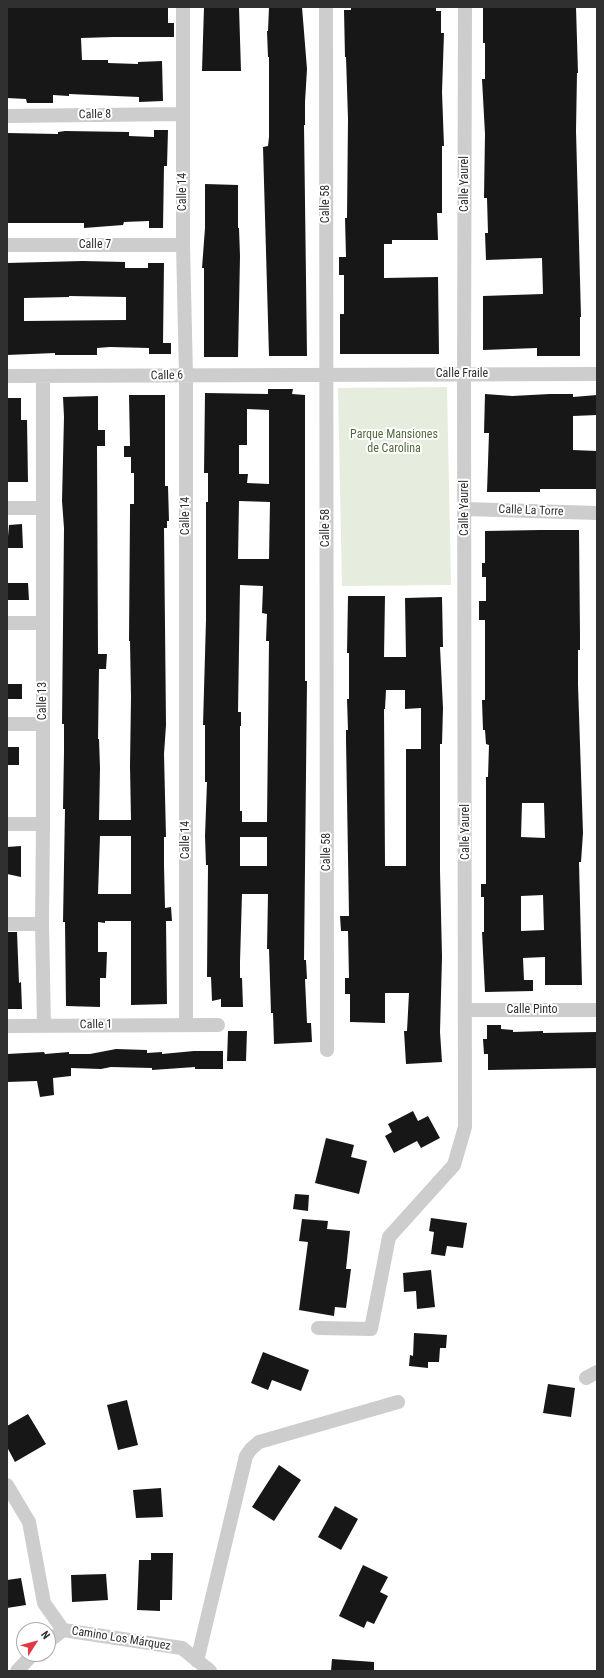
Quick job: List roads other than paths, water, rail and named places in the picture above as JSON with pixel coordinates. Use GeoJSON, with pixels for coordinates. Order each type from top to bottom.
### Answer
{"type":"FeatureCollection","features":[{"type":"Feature","properties":{"kind":"street","name":"Calle 14"},"geometry":{"type":"LineString","coordinates":[[183,7],[183,245],[186,375],[186,1024]]}},
{"type":"Feature","properties":{"kind":"street","name":"Calle 58"},"geometry":{"type":"LineString","coordinates":[[326,7],[327,1050]]}},
{"type":"Feature","properties":{"kind":"street","name":"Calle Yaurel"},"geometry":{"type":"LineString","coordinates":[[318,1328],[371,1329],[389,1237],[454,1165],[465,1127],[465,7]]}},
{"type":"Feature","properties":{"kind":"street","name":"Calle 8"},"geometry":{"type":"LineString","coordinates":[[7,116],[183,114]]}},
{"type":"Feature","properties":{"kind":"street","name":"Calle 7"},"geometry":{"type":"LineString","coordinates":[[7,245],[183,245]]}},
{"type":"Feature","properties":{"kind":"street","name":"Calle Fraile"},"geometry":{"type":"LineString","coordinates":[[326,374],[597,374]]}},
{"type":"Feature","properties":{"kind":"street","name":"Calle 6"},"geometry":{"type":"LineString","coordinates":[[7,376],[43,377],[326,374]]}},
{"type":"Feature","properties":{"kind":"street","name":"Calle 13"},"geometry":{"type":"LineString","coordinates":[[43,377],[42,924],[44,1026]]}},
{"type":"Feature","properties":{"kind":"street"},"geometry":{"type":"LineString","coordinates":[[7,508],[42,508]]}},
{"type":"Feature","properties":{"kind":"street","name":"Calle La Torre"},"geometry":{"type":"LineString","coordinates":[[465,508],[597,513]]}},
{"type":"Feature","properties":{"kind":"street"},"geometry":{"type":"LineString","coordinates":[[7,623],[42,623]]}},
{"type":"Feature","properties":{"kind":"street"},"geometry":{"type":"LineString","coordinates":[[7,724],[43,724]]}},
{"type":"Feature","properties":{"kind":"street"},"geometry":{"type":"LineString","coordinates":[[7,824],[43,824]]}},
{"type":"Feature","properties":{"kind":"street"},"geometry":{"type":"LineString","coordinates":[[7,924],[42,924]]}},
{"type":"Feature","properties":{"kind":"street","name":"Calle Pinto"},"geometry":{"type":"LineString","coordinates":[[466,1010],[597,1010]]}},
{"type":"Feature","properties":{"kind":"street","name":"Calle 1"},"geometry":{"type":"LineString","coordinates":[[7,1026],[218,1024]]}},
{"type":"Feature","properties":{"kind":"street"},"geometry":{"type":"LineString","coordinates":[[197,1660],[246,1456],[251,1449],[259,1442],[398,1402]]}},
{"type":"Feature","properties":{"kind":"street","name":"Camino Los Márquez"},"geometry":{"type":"LineString","coordinates":[[7,1485],[29,1522],[44,1603],[63,1630],[182,1648],[210,1671]]}},
{"type":"Feature","properties":{"kind":"street"},"geometry":{"type":"LineString","coordinates":[[56,1636],[63,1630]]}},
{"type":"Feature","properties":{"kind":"street"},"geometry":{"type":"LineString","coordinates":[[17,1671],[25,1662]]}},
{"type":"Feature","properties":{"kind":"park label","name":"Parque Mansiones de Carolina"},"geometry":{"type":"Point","coordinates":[394,442]}}]}
